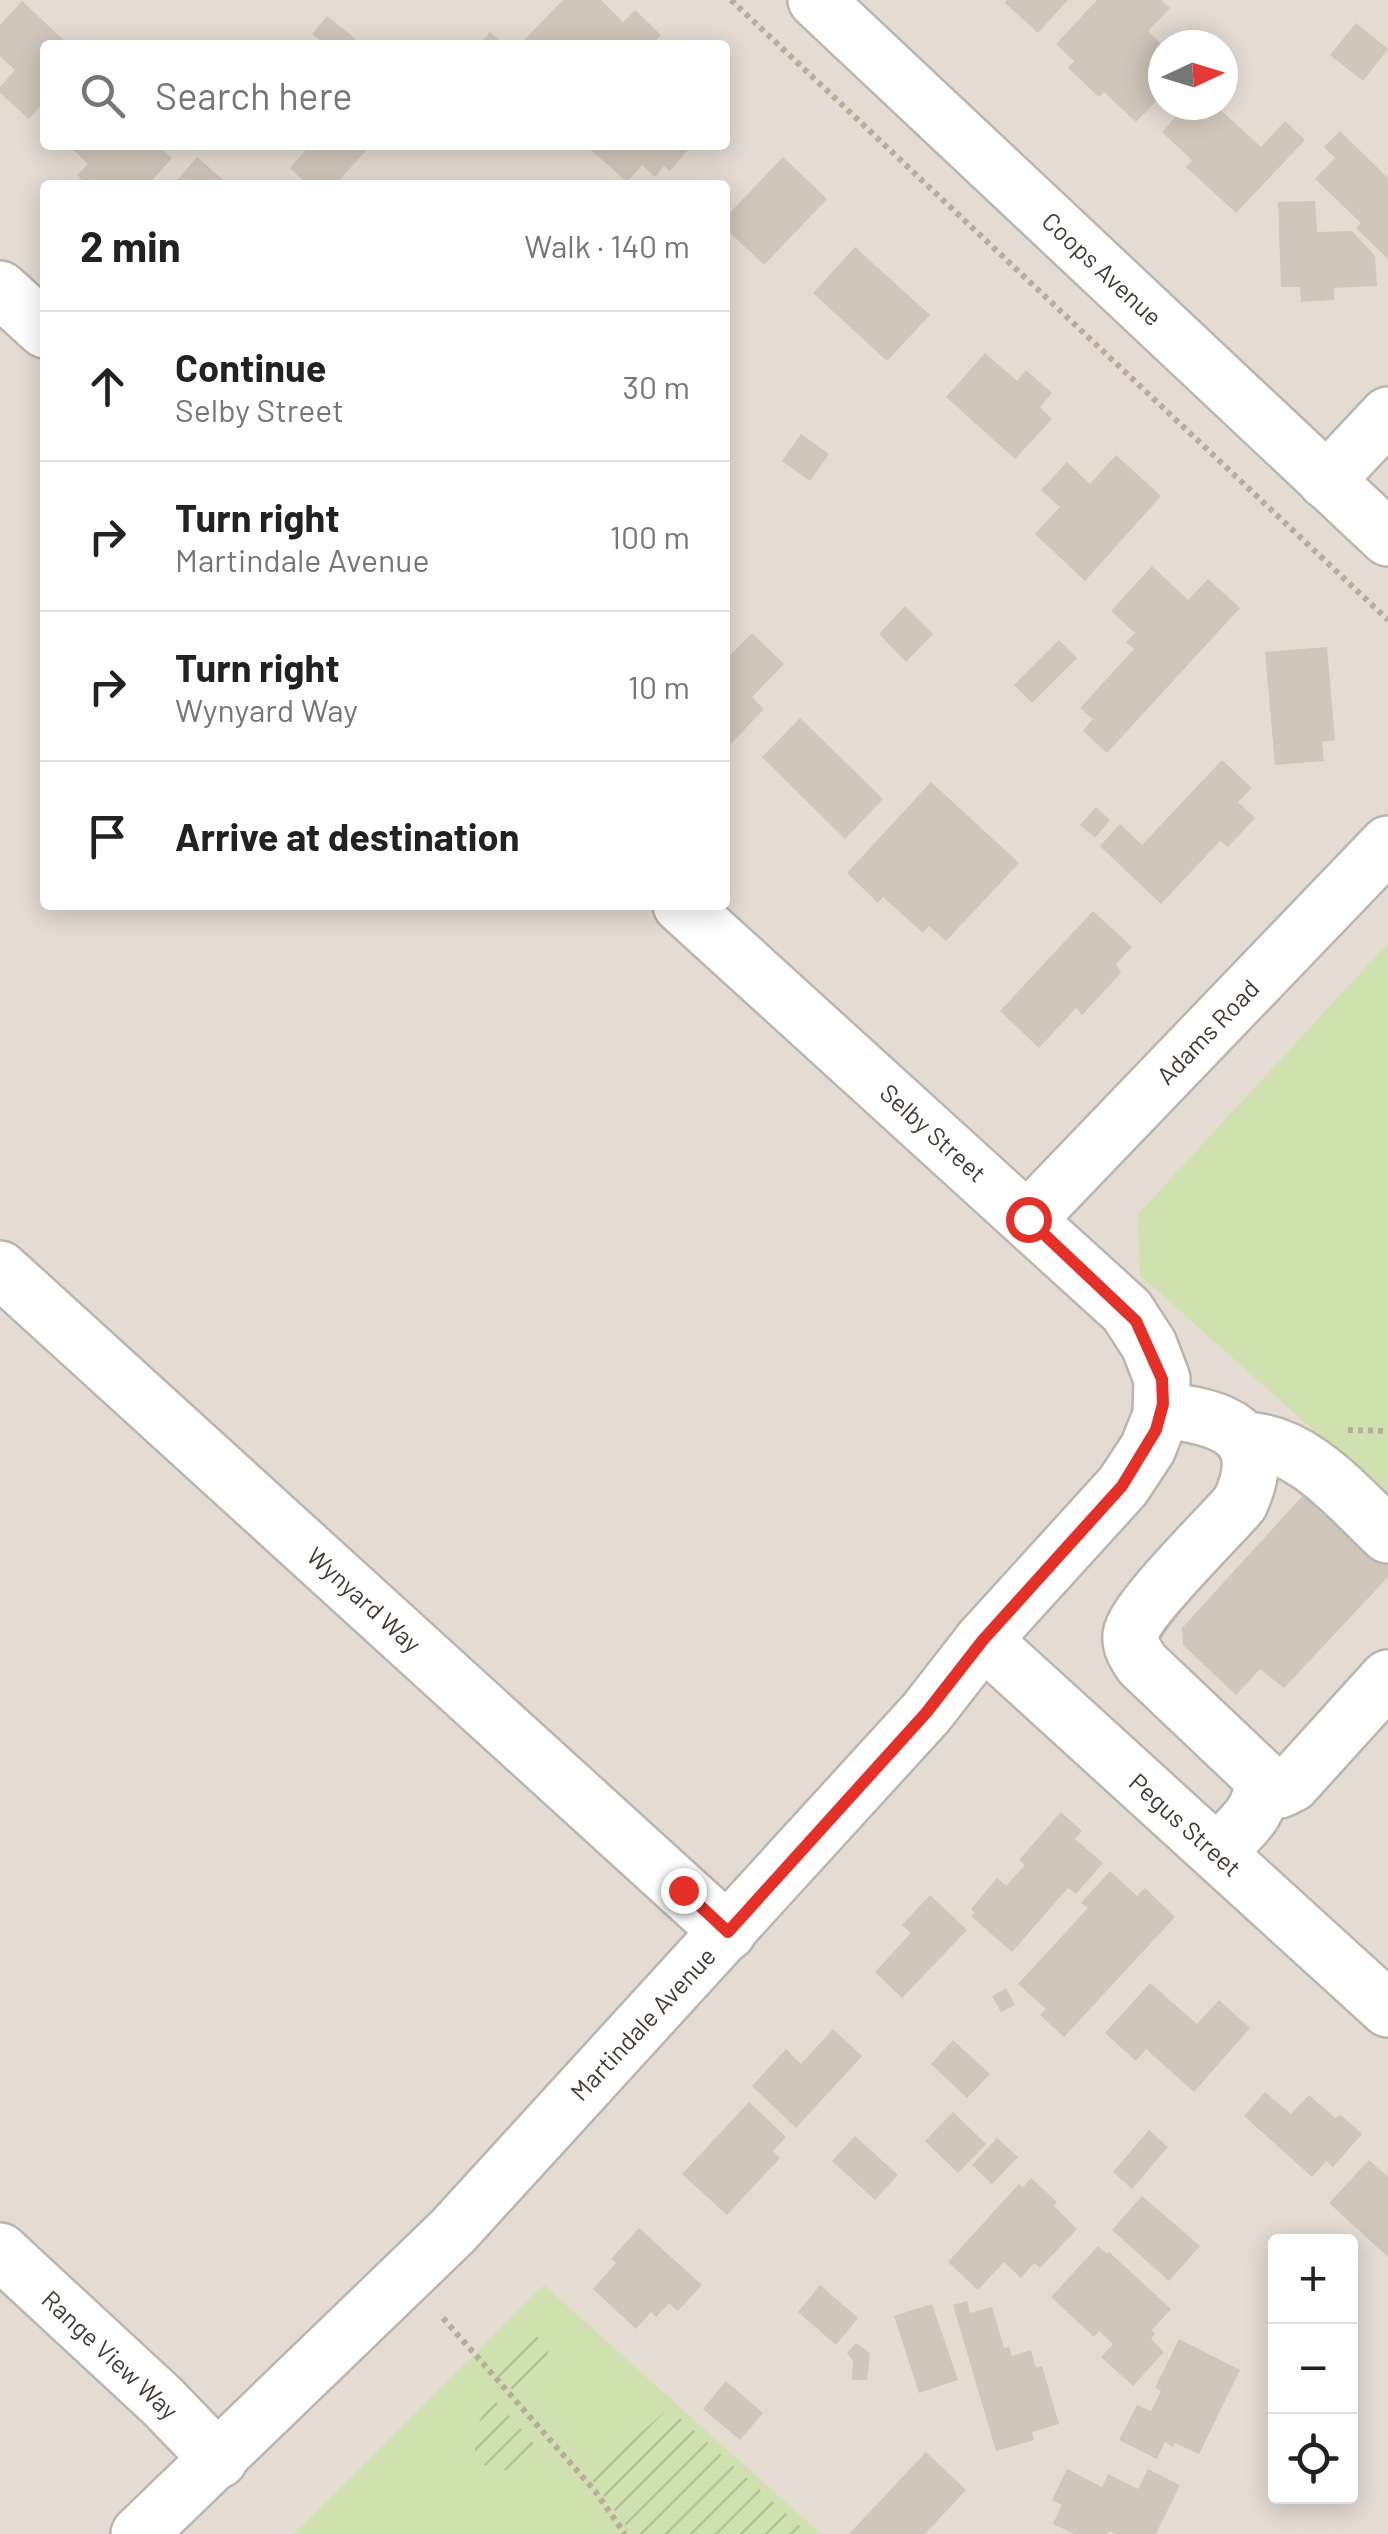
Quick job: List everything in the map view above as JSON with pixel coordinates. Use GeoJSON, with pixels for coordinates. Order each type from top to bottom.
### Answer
{"type":"FeatureCollection","features":[{"type":"Feature","properties":{"kind":"street","name":"Coops Avenue"},"geometry":{"type":"LineString","coordinates":[[816,0],[1388,538]]}},
{"type":"Feature","properties":{"kind":"street"},"geometry":{"type":"LineString","coordinates":[[0,290],[40,326]]}},
{"type":"Feature","properties":{"kind":"street"},"geometry":{"type":"LineString","coordinates":[[1326,481],[1388,415]]}},
{"type":"Feature","properties":{"kind":"street","name":"Adams Road"},"geometry":{"type":"LineString","coordinates":[[1028,1219],[1388,844]]}},
{"type":"Feature","properties":{"kind":"street","name":"Selby Street"},"geometry":{"type":"LineString","coordinates":[[687,910],[1136,1321],[1162,1394]]}},
{"type":"Feature","properties":{"kind":"street","name":"Wynyard Way"},"geometry":{"type":"LineString","coordinates":[[0,1269],[728,1932]]}},
{"type":"Feature","properties":{"kind":"street"},"geometry":{"type":"LineString","coordinates":[[1162,1394],[1236,1430],[1249,1450],[1250,1468],[1240,1502],[1150,1604],[1132,1630],[1130,1640],[1142,1664],[1256,1768],[1262,1788],[1254,1813],[1217,1852]]}},
{"type":"Feature","properties":{"kind":"street","name":"Martindale Avenue"},"geometry":{"type":"LineString","coordinates":[[139,2534],[453,2231],[926,1713],[983,1640],[1132,1474],[1148,1448],[1162,1394]]}},
{"type":"Feature","properties":{"kind":"street"},"geometry":{"type":"LineString","coordinates":[[1244,1440],[1262,1440],[1295,1454],[1388,1535]]}},
{"type":"Feature","properties":{"kind":"street","name":"Pegus Street"},"geometry":{"type":"LineString","coordinates":[[983,1640],[1388,2009]]}},
{"type":"Feature","properties":{"kind":"street"},"geometry":{"type":"LineString","coordinates":[[1262,1788],[1280,1790],[1292,1784],[1388,1678]]}},
{"type":"Feature","properties":{"kind":"street","name":"Range View Way"},"geometry":{"type":"LineString","coordinates":[[0,2251],[162,2401],[219,2460]]}},
{"type":"Feature","properties":{"kind":"path"},"geometry":{"type":"LineString","coordinates":[[731,0],[1388,620]]}},
{"type":"Feature","properties":{"kind":"path"},"geometry":{"type":"LineString","coordinates":[[443,2318],[604,2502],[626,2534]]}},
{"type":"Feature","properties":{"kind":"shaded area"},"geometry":{"type":"Polygon","coordinates":[[[0,0],[1388,0],[1388,2534],[0,2534],[0,0]]]}},
{"type":"Feature","properties":{"kind":"green space"},"geometry":{"type":"Polygon","coordinates":[[[1388,943],[1388,1497],[1140,1275],[1138,1214],[1388,943]]]}},
{"type":"Feature","properties":{"kind":"green space"},"geometry":{"type":"Polygon","coordinates":[[[544,2285],[821,2534],[294,2534],[544,2285]]]}},
{"type":"Feature","properties":{"kind":"green space"},"geometry":{"type":"Polygon","coordinates":[[[526,2333],[538,2337],[548,2351],[544,2365],[522,2400],[492,2369],[510,2343],[526,2333]]]}},
{"type":"Feature","properties":{"kind":"green space"},"geometry":{"type":"Polygon","coordinates":[[[492,2397],[541,2451],[528,2449],[508,2470],[492,2470],[477,2460],[476,2434],[492,2397]]]}},
{"type":"Feature","properties":{"kind":"green space"},"geometry":{"type":"Polygon","coordinates":[[[669,2408],[809,2534],[632,2534],[590,2477],[669,2408]]]}},
{"type":"Feature","properties":{"kind":"building"},"geometry":{"type":"Polygon","coordinates":[[[563,0],[601,0],[623,22],[635,10],[661,35],[656,40],[524,40],[563,0]]]}},
{"type":"Feature","properties":{"kind":"building"},"geometry":{"type":"Polygon","coordinates":[[[1068,0],[1038,33],[1005,3],[1068,0]]]}},
{"type":"Feature","properties":{"kind":"building"},"geometry":{"type":"Polygon","coordinates":[[[1097,0],[1161,0],[1170,8],[1148,30],[1148,110],[1136,122],[1104,92],[1099,97],[1068,68],[1074,61],[1056,44],[1097,0]]]}},
{"type":"Feature","properties":{"kind":"building"},"geometry":{"type":"Polygon","coordinates":[[[22,1],[64,40],[40,40],[40,107],[29,119],[0,93],[0,87],[15,70],[0,56],[0,25],[22,1]]]}},
{"type":"Feature","properties":{"kind":"building"},"geometry":{"type":"Polygon","coordinates":[[[327,16],[356,39],[320,40],[312,34],[327,16]]]}},
{"type":"Feature","properties":{"kind":"building"},"geometry":{"type":"Polygon","coordinates":[[[1356,23],[1388,49],[1363,81],[1330,55],[1356,23]]]}},
{"type":"Feature","properties":{"kind":"building"},"geometry":{"type":"Polygon","coordinates":[[[490,32],[499,40],[483,40],[490,32]]]}},
{"type":"Feature","properties":{"kind":"building"},"geometry":{"type":"Polygon","coordinates":[[[1173,120],[1231,120],[1261,147],[1285,121],[1305,140],[1236,213],[1186,167],[1192,160],[1162,132],[1173,120]]]}},
{"type":"Feature","properties":{"kind":"building"},"geometry":{"type":"Polygon","coordinates":[[[1340,131],[1388,178],[1388,259],[1356,228],[1361,223],[1315,179],[1335,158],[1324,147],[1340,131]]]}},
{"type":"Feature","properties":{"kind":"building"},"geometry":{"type":"Polygon","coordinates":[[[73,150],[163,150],[172,158],[152,180],[82,180],[77,175],[88,164],[73,150]]]}},
{"type":"Feature","properties":{"kind":"building"},"geometry":{"type":"Polygon","coordinates":[[[306,150],[366,150],[340,180],[303,180],[290,168],[306,150]]]}},
{"type":"Feature","properties":{"kind":"building"},"geometry":{"type":"Polygon","coordinates":[[[591,150],[688,150],[670,171],[664,166],[655,177],[642,165],[625,180],[591,150]]]}},
{"type":"Feature","properties":{"kind":"building"},"geometry":{"type":"Polygon","coordinates":[[[197,157],[223,180],[177,180],[197,157]]]}},
{"type":"Feature","properties":{"kind":"building"},"geometry":{"type":"Polygon","coordinates":[[[783,157],[827,199],[764,265],[730,233],[730,213],[783,157]]]}},
{"type":"Feature","properties":{"kind":"building"},"geometry":{"type":"Polygon","coordinates":[[[1315,201],[1317,232],[1352,231],[1375,256],[1377,286],[1334,288],[1334,300],[1301,302],[1300,287],[1281,287],[1278,202],[1315,201]]]}},
{"type":"Feature","properties":{"kind":"building"},"geometry":{"type":"Polygon","coordinates":[[[855,247],[930,315],[887,361],[813,293],[855,247]]]}},
{"type":"Feature","properties":{"kind":"building"},"geometry":{"type":"Polygon","coordinates":[[[985,353],[1017,381],[1026,370],[1052,393],[1040,407],[1052,419],[1015,459],[946,397],[985,353]]]}},
{"type":"Feature","properties":{"kind":"building"},"geometry":{"type":"Polygon","coordinates":[[[801,434],[829,454],[810,481],[782,461],[801,434]]]}},
{"type":"Feature","properties":{"kind":"building"},"geometry":{"type":"Polygon","coordinates":[[[1116,455],[1161,496],[1085,581],[1035,534],[1060,507],[1041,490],[1067,462],[1090,484],[1116,455]]]}},
{"type":"Feature","properties":{"kind":"building"},"geometry":{"type":"Polygon","coordinates":[[[1152,566],[1188,600],[1208,579],[1240,608],[1107,753],[1083,731],[1093,719],[1080,708],[1134,649],[1126,642],[1135,633],[1111,611],[1152,566]]]}},
{"type":"Feature","properties":{"kind":"building"},"geometry":{"type":"Polygon","coordinates":[[[905,606],[933,634],[906,662],[879,634],[905,606]]]}},
{"type":"Feature","properties":{"kind":"building"},"geometry":{"type":"Polygon","coordinates":[[[752,633],[784,664],[752,697],[764,709],[730,745],[730,655],[752,633]]]}},
{"type":"Feature","properties":{"kind":"building"},"geometry":{"type":"Polygon","coordinates":[[[1059,640],[1077,658],[1032,703],[1014,685],[1059,640]]]}},
{"type":"Feature","properties":{"kind":"building"},"geometry":{"type":"Polygon","coordinates":[[[1327,647],[1335,740],[1322,742],[1324,761],[1275,765],[1265,652],[1327,647]]]}},
{"type":"Feature","properties":{"kind":"building"},"geometry":{"type":"Polygon","coordinates":[[[800,718],[883,799],[845,839],[762,757],[800,718]]]}},
{"type":"Feature","properties":{"kind":"building"},"geometry":{"type":"Polygon","coordinates":[[[1222,760],[1252,788],[1238,802],[1255,818],[1228,847],[1220,841],[1161,904],[1100,846],[1120,824],[1142,845],[1222,760]]]}},
{"type":"Feature","properties":{"kind":"building"},"geometry":{"type":"Polygon","coordinates":[[[931,782],[1019,863],[946,941],[929,926],[923,933],[883,897],[878,903],[847,873],[931,782]]]}},
{"type":"Feature","properties":{"kind":"building"},"geometry":{"type":"Polygon","coordinates":[[[1096,807],[1110,820],[1095,838],[1080,825],[1096,807]]]}},
{"type":"Feature","properties":{"kind":"building"},"geometry":{"type":"Polygon","coordinates":[[[1093,911],[1132,947],[1116,964],[1121,973],[1082,1015],[1076,1008],[1039,1048],[1000,1011],[1093,911]]]}},
{"type":"Feature","properties":{"kind":"building"},"geometry":{"type":"Polygon","coordinates":[[[1307,1491],[1388,1566],[1388,1577],[1284,1688],[1260,1669],[1236,1695],[1183,1645],[1182,1628],[1307,1491]]]}},
{"type":"Feature","properties":{"kind":"building"},"geometry":{"type":"Polygon","coordinates":[[[1061,1812],[1082,1831],[1075,1839],[1103,1863],[1076,1894],[1068,1888],[1012,1952],[971,1916],[975,1913],[971,1909],[997,1878],[1006,1886],[1025,1865],[1019,1860],[1061,1812]]]}},
{"type":"Feature","properties":{"kind":"building"},"geometry":{"type":"Polygon","coordinates":[[[1110,1871],[1137,1896],[1145,1888],[1175,1917],[1064,2037],[1040,2015],[1046,2009],[1018,1984],[1088,1908],[1081,1903],[1110,1871]]]}},
{"type":"Feature","properties":{"kind":"building"},"geometry":{"type":"Polygon","coordinates":[[[930,1895],[967,1930],[902,1998],[875,1972],[911,1933],[902,1925],[930,1895]]]}},
{"type":"Feature","properties":{"kind":"building"},"geometry":{"type":"Polygon","coordinates":[[[1150,1983],[1197,2024],[1219,2000],[1250,2028],[1194,2092],[1146,2049],[1136,2061],[1105,2033],[1150,1983]]]}},
{"type":"Feature","properties":{"kind":"building"},"geometry":{"type":"Polygon","coordinates":[[[1006,1988],[1015,2005],[1001,2012],[992,1996],[1006,1988]]]}},
{"type":"Feature","properties":{"kind":"building"},"geometry":{"type":"Polygon","coordinates":[[[833,2029],[862,2056],[796,2128],[752,2086],[786,2049],[801,2064],[833,2029]]]}},
{"type":"Feature","properties":{"kind":"building"},"geometry":{"type":"Polygon","coordinates":[[[953,2040],[990,2074],[967,2098],[931,2064],[953,2040]]]}},
{"type":"Feature","properties":{"kind":"building"},"geometry":{"type":"Polygon","coordinates":[[[1265,2092],[1291,2114],[1309,2095],[1335,2118],[1341,2115],[1362,2134],[1333,2167],[1326,2161],[1312,2177],[1244,2116],[1265,2092]]]}},
{"type":"Feature","properties":{"kind":"building"},"geometry":{"type":"Polygon","coordinates":[[[749,2102],[786,2137],[773,2151],[780,2158],[727,2215],[682,2174],[749,2102]]]}},
{"type":"Feature","properties":{"kind":"building"},"geometry":{"type":"Polygon","coordinates":[[[953,2112],[986,2144],[958,2173],[925,2141],[953,2112]]]}},
{"type":"Feature","properties":{"kind":"building"},"geometry":{"type":"Polygon","coordinates":[[[1149,2130],[1168,2147],[1132,2189],[1113,2172],[1149,2130]]]}},
{"type":"Feature","properties":{"kind":"building"},"geometry":{"type":"Polygon","coordinates":[[[855,2136],[898,2175],[875,2200],[832,2161],[855,2136]]]}},
{"type":"Feature","properties":{"kind":"building"},"geometry":{"type":"Polygon","coordinates":[[[997,2138],[1018,2157],[992,2184],[972,2165],[997,2138]]]}},
{"type":"Feature","properties":{"kind":"building"},"geometry":{"type":"Polygon","coordinates":[[[1369,2160],[1388,2177],[1388,2257],[1329,2203],[1369,2160]]]}},
{"type":"Feature","properties":{"kind":"building"},"geometry":{"type":"Polygon","coordinates":[[[1031,2178],[1057,2202],[1054,2206],[1077,2229],[1040,2268],[1034,2263],[1021,2278],[1004,2262],[978,2290],[948,2262],[1019,2184],[1023,2187],[1031,2178]]]}},
{"type":"Feature","properties":{"kind":"building"},"geometry":{"type":"Polygon","coordinates":[[[1142,2196],[1200,2246],[1169,2281],[1112,2230],[1142,2196]]]}},
{"type":"Feature","properties":{"kind":"building"},"geometry":{"type":"Polygon","coordinates":[[[639,2228],[702,2285],[678,2311],[669,2303],[656,2317],[651,2312],[636,2329],[593,2289],[616,2263],[611,2259],[639,2228]]]}},
{"type":"Feature","properties":{"kind":"building"},"geometry":{"type":"Polygon","coordinates":[[[1098,2246],[1171,2309],[1152,2330],[1155,2334],[1151,2339],[1164,2352],[1133,2386],[1101,2357],[1113,2344],[1099,2331],[1094,2337],[1051,2297],[1098,2246]]]}},
{"type":"Feature","properties":{"kind":"building"},"geometry":{"type":"Polygon","coordinates":[[[820,2285],[858,2318],[836,2345],[798,2312],[820,2285]]]}},
{"type":"Feature","properties":{"kind":"building"},"geometry":{"type":"Polygon","coordinates":[[[967,2301],[970,2313],[992,2307],[1004,2348],[1009,2347],[1012,2356],[1031,2350],[1036,2368],[1042,2366],[1059,2424],[1032,2432],[1034,2440],[996,2451],[953,2305],[967,2301]]]}},
{"type":"Feature","properties":{"kind":"building"},"geometry":{"type":"Polygon","coordinates":[[[932,2304],[958,2380],[919,2393],[894,2316],[932,2304]]]}},
{"type":"Feature","properties":{"kind":"building"},"geometry":{"type":"Polygon","coordinates":[[[1179,2339],[1240,2370],[1199,2454],[1165,2442],[1157,2459],[1119,2440],[1137,2405],[1151,2411],[1161,2391],[1155,2388],[1179,2339]]]}},
{"type":"Feature","properties":{"kind":"building"},"geometry":{"type":"Polygon","coordinates":[[[856,2343],[870,2353],[867,2380],[852,2380],[853,2361],[847,2353],[856,2343]]]}},
{"type":"Feature","properties":{"kind":"building"},"geometry":{"type":"Polygon","coordinates":[[[726,2381],[763,2413],[740,2440],[703,2409],[726,2381]]]}},
{"type":"Feature","properties":{"kind":"building"},"geometry":{"type":"Polygon","coordinates":[[[926,2452],[966,2490],[925,2534],[849,2534],[926,2452]]]}},
{"type":"Feature","properties":{"kind":"building"},"geometry":{"type":"Polygon","coordinates":[[[1067,2469],[1102,2487],[1108,2474],[1138,2489],[1148,2469],[1180,2485],[1156,2534],[1074,2534],[1053,2524],[1062,2505],[1052,2500],[1067,2469]]]}},
{"type":"Feature","properties":{"kind":"route"},"geometry":{"type":"LineString","coordinates":[[683,1890],[728,1932],[926,1713],[983,1640],[1122,1486],[1148,1448],[1162,1415],[1162,1379],[1136,1321],[1028,1219]]}}]}
